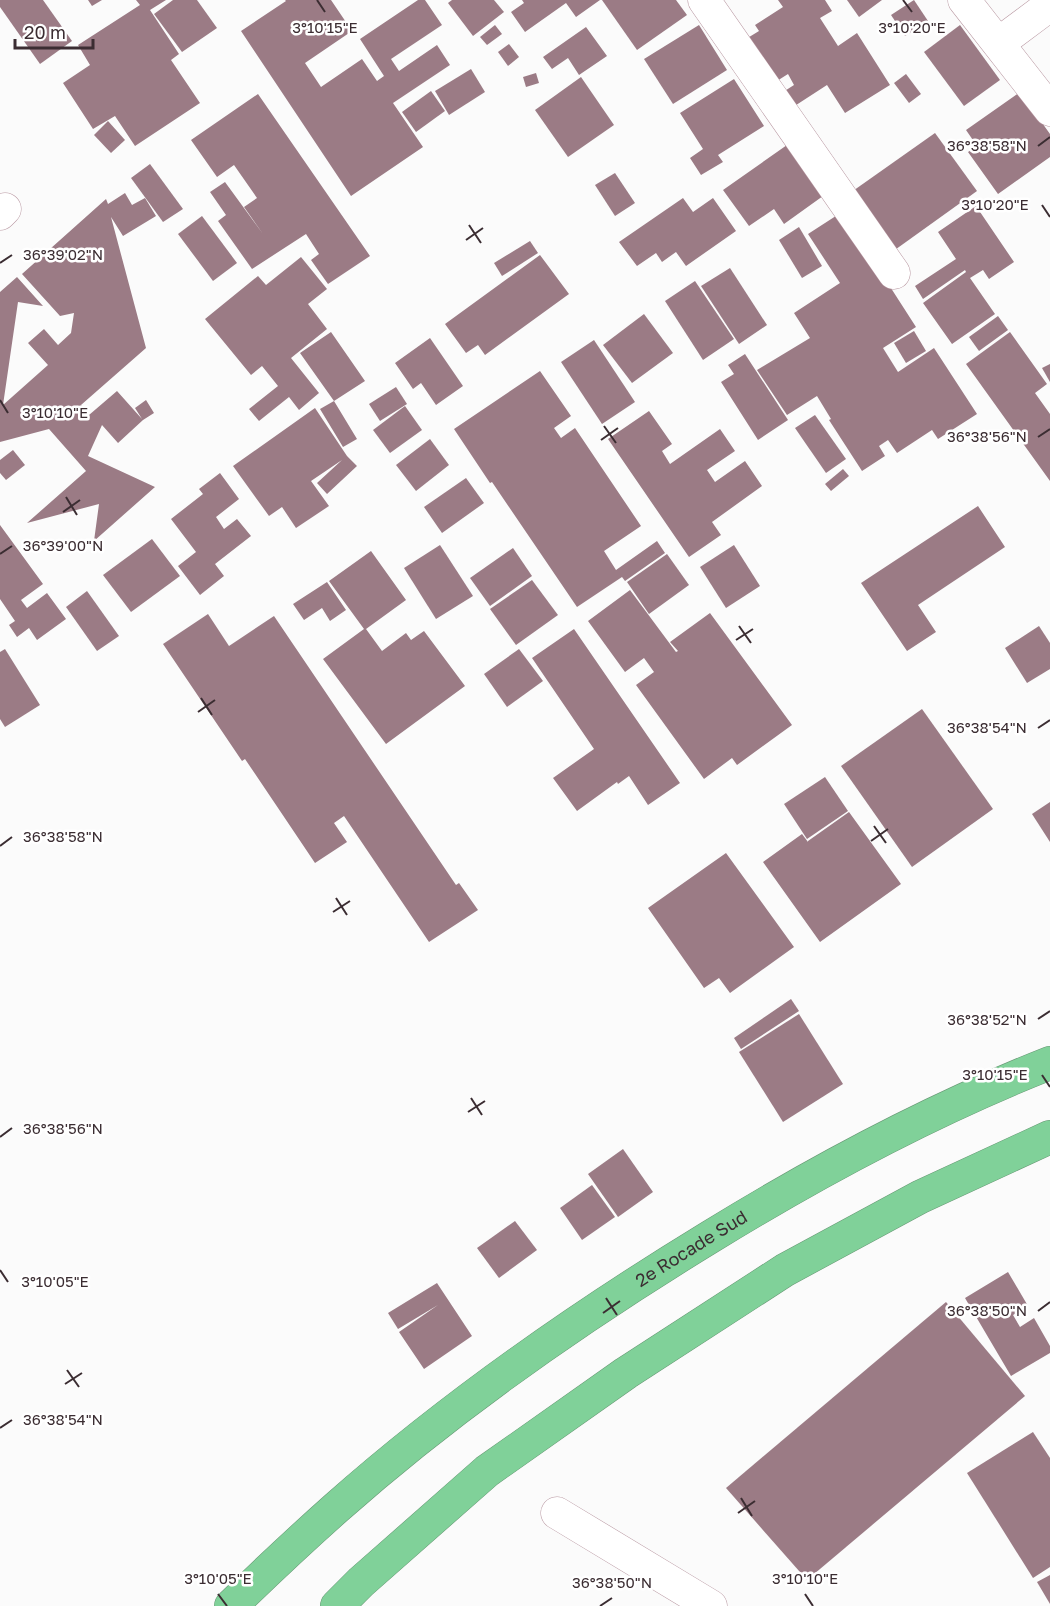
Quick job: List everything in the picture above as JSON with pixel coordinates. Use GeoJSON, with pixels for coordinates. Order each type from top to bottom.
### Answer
{"type":"FeatureCollection","features":[{"type":"Feature","properties":{"kind":"highway","name":"2e Rocade Sud"},"geometry":{"type":"LineString","coordinates":[[231,1606],[337,1507],[397,1456],[472,1398],[627,1289],[748,1214],[878,1141],[1000,1083],[1050,1063]]}},
{"type":"Feature","properties":{"kind":"highway"},"geometry":{"type":"LineString","coordinates":[[337,1606],[487,1471],[626,1373],[785,1270],[920,1197],[1050,1137]]}},
{"type":"Feature","properties":{"kind":"street"},"geometry":{"type":"LineString","coordinates":[[704,0],[894,273]]}},
{"type":"Feature","properties":{"kind":"street"},"geometry":{"type":"LineString","coordinates":[[964,0],[1050,110]]}},
{"type":"Feature","properties":{"kind":"street"},"geometry":{"type":"LineString","coordinates":[[999,43],[1050,5]]}},
{"type":"Feature","properties":{"kind":"street"},"geometry":{"type":"LineString","coordinates":[[557,1513],[711,1606]]}},
{"type":"Feature","properties":{"kind":"building"},"geometry":{"type":"Polygon","coordinates":[[[0,0],[43,0],[72,41],[40,64],[0,7],[0,0]]]}},
{"type":"Feature","properties":{"kind":"building"},"geometry":{"type":"Polygon","coordinates":[[[88,0],[102,0],[92,6],[88,0]]]}},
{"type":"Feature","properties":{"kind":"building"},"geometry":{"type":"Polygon","coordinates":[[[136,0],[166,0],[150,10],[179,54],[171,60],[200,103],[135,146],[115,116],[93,129],[63,83],[90,65],[78,45],[140,5],[136,0]]]}},
{"type":"Feature","properties":{"kind":"building"},"geometry":{"type":"Polygon","coordinates":[[[173,0],[197,0],[217,28],[182,52],[154,14],[173,0]]]}},
{"type":"Feature","properties":{"kind":"building"},"geometry":{"type":"Polygon","coordinates":[[[285,0],[331,0],[352,31],[305,63],[321,87],[362,59],[377,81],[384,76],[360,39],[418,0],[425,0],[442,25],[391,59],[399,71],[437,45],[450,65],[393,103],[423,147],[351,196],[241,31],[285,0]]]}},
{"type":"Feature","properties":{"kind":"building"},"geometry":{"type":"Polygon","coordinates":[[[452,0],[494,0],[504,12],[473,36],[448,3],[452,0]]]}},
{"type":"Feature","properties":{"kind":"building"},"geometry":{"type":"Polygon","coordinates":[[[522,0],[600,0],[576,17],[566,3],[525,32],[511,12],[524,3],[522,0]]]}},
{"type":"Feature","properties":{"kind":"building"},"geometry":{"type":"Polygon","coordinates":[[[602,0],[676,0],[687,15],[637,50],[602,0]]]}},
{"type":"Feature","properties":{"kind":"building"},"geometry":{"type":"Polygon","coordinates":[[[778,0],[825,0],[832,11],[820,18],[838,46],[857,33],[890,85],[845,113],[827,85],[790,109],[780,94],[794,85],[788,74],[769,86],[741,42],[759,31],[755,25],[783,7],[778,0]]]}},
{"type":"Feature","properties":{"kind":"building"},"geometry":{"type":"Polygon","coordinates":[[[847,0],[882,0],[859,17],[847,0]]]}},
{"type":"Feature","properties":{"kind":"building"},"geometry":{"type":"Polygon","coordinates":[[[914,0],[928,21],[905,36],[891,15],[914,0]]]}},
{"type":"Feature","properties":{"kind":"building"},"geometry":{"type":"Polygon","coordinates":[[[495,25],[502,34],[487,45],[480,37],[495,25]]]}},
{"type":"Feature","properties":{"kind":"building"},"geometry":{"type":"Polygon","coordinates":[[[699,25],[727,70],[673,104],[644,59],[699,25]]]}},
{"type":"Feature","properties":{"kind":"building"},"geometry":{"type":"Polygon","coordinates":[[[960,25],[1000,80],[964,106],[924,52],[960,25]]]}},
{"type":"Feature","properties":{"kind":"building"},"geometry":{"type":"Polygon","coordinates":[[[586,27],[607,56],[579,75],[568,58],[552,69],[543,57],[586,27]]]}},
{"type":"Feature","properties":{"kind":"building"},"geometry":{"type":"Polygon","coordinates":[[[509,44],[519,57],[508,66],[498,52],[509,44]]]}},
{"type":"Feature","properties":{"kind":"building"},"geometry":{"type":"Polygon","coordinates":[[[471,69],[485,92],[449,115],[435,91],[471,69]]]}},
{"type":"Feature","properties":{"kind":"building"},"geometry":{"type":"Polygon","coordinates":[[[536,73],[539,83],[526,87],[523,77],[536,73]]]}},
{"type":"Feature","properties":{"kind":"building"},"geometry":{"type":"Polygon","coordinates":[[[906,74],[921,94],[909,103],[894,83],[906,74]]]}},
{"type":"Feature","properties":{"kind":"building"},"geometry":{"type":"Polygon","coordinates":[[[581,77],[614,125],[568,157],[535,110],[581,77]]]}},
{"type":"Feature","properties":{"kind":"building"},"geometry":{"type":"Polygon","coordinates":[[[734,79],[764,126],[718,155],[723,162],[701,175],[690,158],[703,149],[680,113],[734,79]]]}},
{"type":"Feature","properties":{"kind":"building"},"geometry":{"type":"Polygon","coordinates":[[[431,91],[445,111],[416,132],[402,112],[431,91]]]}},
{"type":"Feature","properties":{"kind":"building"},"geometry":{"type":"Polygon","coordinates":[[[1020,92],[1050,134],[1050,157],[998,194],[968,152],[977,146],[966,130],[1020,92]]]}},
{"type":"Feature","properties":{"kind":"building"},"geometry":{"type":"Polygon","coordinates":[[[258,94],[370,256],[328,284],[311,260],[319,254],[306,234],[252,269],[218,221],[226,215],[210,192],[225,182],[263,234],[244,207],[257,198],[234,165],[217,177],[191,140],[258,94]]]}},
{"type":"Feature","properties":{"kind":"building"},"geometry":{"type":"Polygon","coordinates":[[[108,121],[125,140],[111,153],[94,135],[108,121]]]}},
{"type":"Feature","properties":{"kind":"building"},"geometry":{"type":"Polygon","coordinates":[[[935,133],[977,191],[892,252],[850,193],[935,133]]]}},
{"type":"Feature","properties":{"kind":"building"},"geometry":{"type":"Polygon","coordinates":[[[787,145],[823,196],[784,224],[774,209],[749,226],[723,190],[787,145]]]}},
{"type":"Feature","properties":{"kind":"building"},"geometry":{"type":"Polygon","coordinates":[[[150,164],[183,209],[163,222],[131,178],[150,164]]]}},
{"type":"Feature","properties":{"kind":"building"},"geometry":{"type":"Polygon","coordinates":[[[615,173],[635,203],[615,216],[595,185],[615,173]]]}},
{"type":"Feature","properties":{"kind":"building"},"geometry":{"type":"Polygon","coordinates":[[[125,193],[132,205],[145,198],[156,216],[123,236],[111,217],[146,348],[81,405],[89,415],[117,391],[142,419],[135,408],[146,400],[154,413],[118,443],[102,425],[88,456],[155,487],[94,541],[99,504],[27,523],[86,471],[49,429],[0,442],[0,292],[17,277],[43,306],[18,302],[3,405],[48,365],[28,343],[44,329],[58,345],[71,333],[74,313],[60,316],[22,274],[106,199],[108,204],[125,193]]]}},
{"type":"Feature","properties":{"kind":"building"},"geometry":{"type":"Polygon","coordinates":[[[683,198],[693,212],[713,198],[736,231],[686,266],[676,252],[662,262],[656,253],[637,266],[619,242],[683,198]]]}},
{"type":"Feature","properties":{"kind":"building"},"geometry":{"type":"Polygon","coordinates":[[[976,206],[1014,262],[989,279],[983,270],[970,278],[995,314],[952,344],[923,303],[966,272],[965,270],[923,299],[915,286],[956,259],[938,232],[976,206]]]}},
{"type":"Feature","properties":{"kind":"building"},"geometry":{"type":"Polygon","coordinates":[[[842,212],[916,327],[883,348],[898,372],[934,348],[977,414],[938,439],[932,430],[897,453],[888,440],[879,446],[885,456],[862,471],[829,420],[831,419],[817,396],[787,415],[757,370],[810,338],[794,313],[840,283],[808,234],[842,212]]]}},
{"type":"Feature","properties":{"kind":"building"},"geometry":{"type":"Polygon","coordinates":[[[202,216],[237,263],[213,281],[178,234],[202,216]]]}},
{"type":"Feature","properties":{"kind":"building"},"geometry":{"type":"Polygon","coordinates":[[[799,227],[822,266],[802,278],[779,240],[799,227]]]}},
{"type":"Feature","properties":{"kind":"building"},"geometry":{"type":"Polygon","coordinates":[[[530,241],[538,253],[502,276],[494,263],[530,241]]]}},
{"type":"Feature","properties":{"kind":"building"},"geometry":{"type":"Polygon","coordinates":[[[540,255],[569,294],[485,355],[478,345],[466,353],[445,324],[540,255]]]}},
{"type":"Feature","properties":{"kind":"building"},"geometry":{"type":"Polygon","coordinates":[[[301,257],[327,289],[308,304],[327,329],[291,358],[319,393],[299,410],[289,397],[259,421],[249,409],[278,386],[262,366],[251,375],[205,319],[258,276],[266,285],[301,257]]]}},
{"type":"Feature","properties":{"kind":"building"},"geometry":{"type":"Polygon","coordinates":[[[730,268],[767,325],[739,344],[701,286],[730,268]]]}},
{"type":"Feature","properties":{"kind":"building"},"geometry":{"type":"Polygon","coordinates":[[[695,281],[734,339],[703,360],[665,301],[695,281]]]}},
{"type":"Feature","properties":{"kind":"building"},"geometry":{"type":"Polygon","coordinates":[[[644,314],[673,353],[632,383],[603,345],[644,314]]]}},
{"type":"Feature","properties":{"kind":"building"},"geometry":{"type":"Polygon","coordinates":[[[998,316],[1008,330],[979,351],[969,337],[998,316]]]}},
{"type":"Feature","properties":{"kind":"building"},"geometry":{"type":"Polygon","coordinates":[[[914,331],[926,351],[906,363],[894,343],[914,331]]]}},
{"type":"Feature","properties":{"kind":"building"},"geometry":{"type":"Polygon","coordinates":[[[331,332],[365,381],[334,401],[300,353],[331,332]]]}},
{"type":"Feature","properties":{"kind":"building"},"geometry":{"type":"Polygon","coordinates":[[[1010,332],[1047,384],[1035,393],[1050,414],[1050,481],[966,364],[1010,332]]]}},
{"type":"Feature","properties":{"kind":"building"},"geometry":{"type":"Polygon","coordinates":[[[430,338],[463,386],[436,405],[421,383],[413,389],[395,363],[430,338]]]}},
{"type":"Feature","properties":{"kind":"building"},"geometry":{"type":"Polygon","coordinates":[[[594,340],[635,402],[602,424],[561,362],[594,340]]]}},
{"type":"Feature","properties":{"kind":"building"},"geometry":{"type":"Polygon","coordinates":[[[745,354],[788,420],[758,440],[721,382],[734,374],[728,365],[745,354]]]}},
{"type":"Feature","properties":{"kind":"building"},"geometry":{"type":"Polygon","coordinates":[[[1050,364],[1050,382],[1042,368],[1050,364]]]}},
{"type":"Feature","properties":{"kind":"building"},"geometry":{"type":"Polygon","coordinates":[[[540,371],[571,416],[554,428],[561,438],[575,428],[641,526],[604,551],[616,570],[657,541],[665,553],[625,581],[622,577],[577,607],[454,429],[540,371]]]}},
{"type":"Feature","properties":{"kind":"building"},"geometry":{"type":"Polygon","coordinates":[[[396,387],[407,404],[380,421],[369,404],[396,387]]]}},
{"type":"Feature","properties":{"kind":"building"},"geometry":{"type":"Polygon","coordinates":[[[334,401],[357,439],[343,447],[320,409],[334,401]]]}},
{"type":"Feature","properties":{"kind":"building"},"geometry":{"type":"Polygon","coordinates":[[[405,406],[422,430],[390,453],[373,430],[405,406]]]}},
{"type":"Feature","properties":{"kind":"building"},"geometry":{"type":"Polygon","coordinates":[[[315,408],[347,456],[357,466],[327,494],[317,483],[342,460],[311,481],[329,506],[296,528],[282,507],[269,516],[233,466],[315,408]]]}},
{"type":"Feature","properties":{"kind":"building"},"geometry":{"type":"Polygon","coordinates":[[[649,411],[672,444],[662,451],[670,464],[720,429],[735,451],[707,470],[715,482],[745,461],[762,486],[712,522],[721,535],[689,557],[608,439],[649,411]]]}},
{"type":"Feature","properties":{"kind":"building"},"geometry":{"type":"Polygon","coordinates":[[[815,415],[846,459],[826,473],[795,428],[815,415]]]}},
{"type":"Feature","properties":{"kind":"building"},"geometry":{"type":"Polygon","coordinates":[[[430,439],[449,465],[416,491],[396,465],[430,439]]]}},
{"type":"Feature","properties":{"kind":"building"},"geometry":{"type":"Polygon","coordinates":[[[13,450],[25,465],[6,480],[0,473],[0,460],[13,450]]]}},
{"type":"Feature","properties":{"kind":"building"},"geometry":{"type":"Polygon","coordinates":[[[843,469],[849,476],[831,491],[825,484],[843,469]]]}},
{"type":"Feature","properties":{"kind":"building"},"geometry":{"type":"Polygon","coordinates":[[[220,473],[239,499],[216,517],[224,529],[237,519],[251,536],[215,564],[224,576],[200,595],[178,566],[196,552],[171,519],[203,494],[199,489],[220,473]]]}},
{"type":"Feature","properties":{"kind":"building"},"geometry":{"type":"Polygon","coordinates":[[[466,478],[484,503],[442,533],[424,507],[466,478]]]}},
{"type":"Feature","properties":{"kind":"building"},"geometry":{"type":"Polygon","coordinates":[[[978,506],[1005,547],[918,605],[936,632],[907,651],[861,583],[978,506]]]}},
{"type":"Feature","properties":{"kind":"building"},"geometry":{"type":"Polygon","coordinates":[[[0,525],[43,584],[21,600],[27,608],[47,593],[66,619],[37,640],[29,628],[17,637],[9,625],[15,621],[0,599],[0,525]]]}},
{"type":"Feature","properties":{"kind":"building"},"geometry":{"type":"Polygon","coordinates":[[[152,539],[180,576],[131,612],[103,575],[152,539]]]}},
{"type":"Feature","properties":{"kind":"building"},"geometry":{"type":"Polygon","coordinates":[[[440,545],[473,596],[436,619],[404,568],[440,545]]]}},
{"type":"Feature","properties":{"kind":"building"},"geometry":{"type":"Polygon","coordinates":[[[734,545],[760,586],[726,608],[700,567],[734,545]]]}},
{"type":"Feature","properties":{"kind":"building"},"geometry":{"type":"Polygon","coordinates":[[[513,548],[532,576],[490,606],[470,578],[513,548]]]}},
{"type":"Feature","properties":{"kind":"building"},"geometry":{"type":"Polygon","coordinates":[[[371,551],[406,600],[366,629],[382,651],[406,633],[411,640],[424,631],[465,686],[386,744],[323,659],[364,629],[329,581],[371,551]]]}},
{"type":"Feature","properties":{"kind":"building"},"geometry":{"type":"Polygon","coordinates":[[[667,554],[689,585],[649,614],[627,582],[667,554]]]}},
{"type":"Feature","properties":{"kind":"building"},"geometry":{"type":"Polygon","coordinates":[[[532,580],[558,615],[516,645],[490,609],[532,580]]]}},
{"type":"Feature","properties":{"kind":"building"},"geometry":{"type":"Polygon","coordinates":[[[327,582],[346,610],[330,621],[322,608],[304,620],[293,604],[327,582]]]}},
{"type":"Feature","properties":{"kind":"building"},"geometry":{"type":"Polygon","coordinates":[[[630,590],[676,652],[678,651],[670,642],[710,613],[792,725],[737,765],[732,758],[704,779],[636,685],[654,672],[644,658],[625,672],[588,621],[630,590]]]}},
{"type":"Feature","properties":{"kind":"building"},"geometry":{"type":"Polygon","coordinates":[[[87,591],[119,636],[97,651],[66,607],[87,591]]]}},
{"type":"Feature","properties":{"kind":"building"},"geometry":{"type":"Polygon","coordinates":[[[208,614],[229,646],[274,616],[456,885],[459,883],[478,910],[429,942],[344,816],[334,823],[347,842],[315,863],[245,759],[242,761],[163,644],[208,614]]]}},
{"type":"Feature","properties":{"kind":"building"},"geometry":{"type":"Polygon","coordinates":[[[1039,626],[1050,643],[1050,669],[1027,683],[1005,648],[1039,626]]]}},
{"type":"Feature","properties":{"kind":"building"},"geometry":{"type":"Polygon","coordinates":[[[574,629],[680,783],[648,805],[629,776],[577,811],[553,778],[594,749],[532,658],[574,629]]]}},
{"type":"Feature","properties":{"kind":"building"},"geometry":{"type":"Polygon","coordinates":[[[5,649],[40,705],[5,727],[0,719],[0,652],[5,649]]]}},
{"type":"Feature","properties":{"kind":"building"},"geometry":{"type":"Polygon","coordinates":[[[519,649],[543,681],[507,707],[484,674],[519,649]]]}},
{"type":"Feature","properties":{"kind":"building"},"geometry":{"type":"Polygon","coordinates":[[[922,709],[993,809],[912,867],[841,766],[922,709]]]}},
{"type":"Feature","properties":{"kind":"building"},"geometry":{"type":"Polygon","coordinates":[[[825,777],[848,811],[807,839],[784,804],[825,777]]]}},
{"type":"Feature","properties":{"kind":"building"},"geometry":{"type":"Polygon","coordinates":[[[1050,802],[1050,842],[1032,814],[1050,802]]]}},
{"type":"Feature","properties":{"kind":"building"},"geometry":{"type":"Polygon","coordinates":[[[849,812],[901,884],[820,942],[763,862],[802,834],[808,842],[849,812]]]}},
{"type":"Feature","properties":{"kind":"building"},"geometry":{"type":"Polygon","coordinates":[[[726,853],[794,947],[730,993],[719,978],[704,988],[648,908],[726,853]]]}},
{"type":"Feature","properties":{"kind":"building"},"geometry":{"type":"Polygon","coordinates":[[[791,999],[799,1011],[741,1049],[734,1038],[791,999]]]}},
{"type":"Feature","properties":{"kind":"building"},"geometry":{"type":"Polygon","coordinates":[[[799,1014],[843,1084],[783,1122],[739,1052],[799,1014]]]}},
{"type":"Feature","properties":{"kind":"building"},"geometry":{"type":"Polygon","coordinates":[[[623,1149],[653,1192],[618,1217],[588,1174],[623,1149]]]}},
{"type":"Feature","properties":{"kind":"building"},"geometry":{"type":"Polygon","coordinates":[[[592,1185],[615,1217],[582,1240],[560,1208],[592,1185]]]}},
{"type":"Feature","properties":{"kind":"building"},"geometry":{"type":"Polygon","coordinates":[[[515,1221],[537,1250],[499,1278],[477,1248],[515,1221]]]}},
{"type":"Feature","properties":{"kind":"building"},"geometry":{"type":"Polygon","coordinates":[[[1008,1272],[1028,1306],[1013,1315],[1020,1327],[1034,1318],[1050,1346],[1050,1353],[1011,1376],[965,1298],[1008,1272]]]}},
{"type":"Feature","properties":{"kind":"building"},"geometry":{"type":"Polygon","coordinates":[[[437,1283],[472,1336],[424,1369],[399,1332],[438,1305],[398,1329],[388,1313],[437,1283]]]}},
{"type":"Feature","properties":{"kind":"building"},"geometry":{"type":"Polygon","coordinates":[[[946,1302],[1025,1396],[807,1580],[726,1488],[946,1302]]]}},
{"type":"Feature","properties":{"kind":"building"},"geometry":{"type":"Polygon","coordinates":[[[1033,1432],[1050,1458],[1050,1567],[1033,1578],[967,1473],[1033,1432]]]}},
{"type":"Feature","properties":{"kind":"building"},"geometry":{"type":"Polygon","coordinates":[[[1050,1575],[1050,1604],[1037,1582],[1050,1575]]]}}]}
